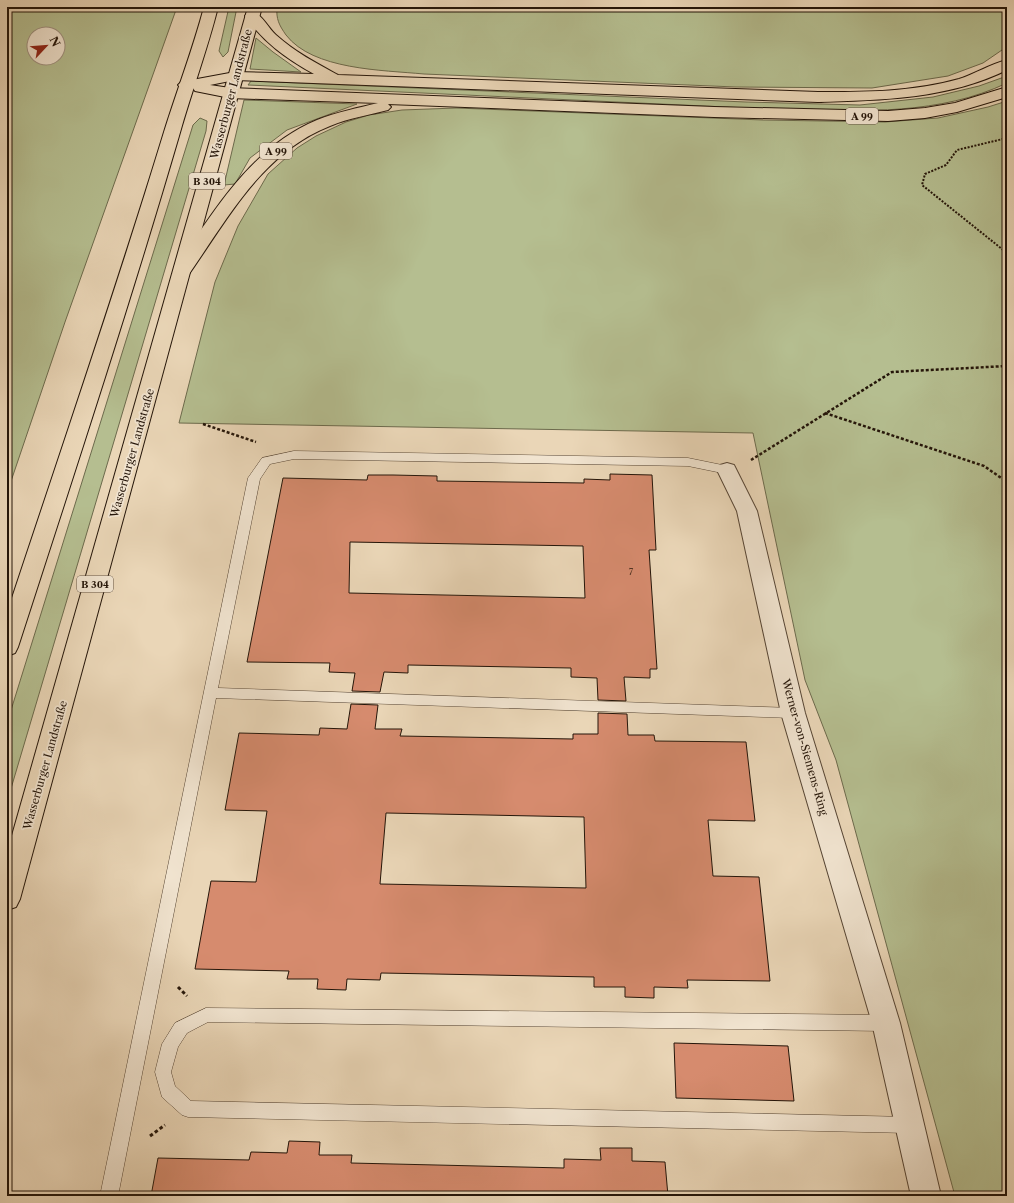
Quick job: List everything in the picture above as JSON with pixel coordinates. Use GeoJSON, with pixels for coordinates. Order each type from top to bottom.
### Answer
{"type":"FeatureCollection","features":[{"type":"Feature","properties":{"kind":"main road"},"geometry":{"type":"LineString","coordinates":[[7,647],[134,259],[186,85],[200,49],[211,7]]}},
{"type":"Feature","properties":{"kind":"main road"},"geometry":{"type":"LineString","coordinates":[[253,12],[262,31],[278,45],[304,63],[338,81]]}},
{"type":"Feature","properties":{"kind":"main road","name":"Wasserburger Landstraße"},"geometry":{"type":"LineString","coordinates":[[7,898],[183,270],[253,12]]}},
{"type":"Feature","properties":{"kind":"main road"},"geometry":{"type":"LineString","coordinates":[[186,85],[235,76],[338,81],[483,84],[818,97],[868,96],[903,94],[958,83],[983,75],[1007,64]]}},
{"type":"Feature","properties":{"kind":"main road","name":"A 99"},"geometry":{"type":"LineString","coordinates":[[186,85],[230,93],[714,112],[888,116],[925,113],[957,107],[1007,92]]}},
{"type":"Feature","properties":{"kind":"main road","name":"A 99"},"geometry":{"type":"LineString","coordinates":[[183,270],[227,206],[259,166],[282,145],[316,125],[367,110],[416,100]]}},
{"type":"Feature","properties":{"kind":"street","name":"Werner-von-Siemens-Ring"},"geometry":{"type":"LineString","coordinates":[[727,470],[747,511],[793,713],[886,1023],[926,1196]]}},
{"type":"Feature","properties":{"kind":"lane"},"geometry":{"type":"LineString","coordinates":[[109,1196],[254,478],[266,461],[294,455],[688,462],[727,470]]}},
{"type":"Feature","properties":{"kind":"lane"},"geometry":{"type":"LineString","coordinates":[[212,692],[793,713]]}},
{"type":"Feature","properties":{"kind":"lane"},"geometry":{"type":"LineString","coordinates":[[886,1023],[206,1015],[181,1028],[170,1044],[163,1072],[168,1091],[188,1109],[910,1125]]}},
{"type":"Feature","properties":{"kind":"path"},"geometry":{"type":"LineString","coordinates":[[1007,138],[957,150],[946,165],[925,174],[922,185],[1007,253]]}},
{"type":"Feature","properties":{"kind":"path"},"geometry":{"type":"LineString","coordinates":[[727,470],[752,459],[892,372],[1007,366]]}},
{"type":"Feature","properties":{"kind":"path"},"geometry":{"type":"LineString","coordinates":[[825,413],[984,466],[1007,482]]}},
{"type":"Feature","properties":{"kind":"path"},"geometry":{"type":"LineString","coordinates":[[203,424],[294,455]]}},
{"type":"Feature","properties":{"kind":"path"},"geometry":{"type":"LineString","coordinates":[[153,978],[170,979],[206,1015]]}},
{"type":"Feature","properties":{"kind":"path"},"geometry":{"type":"LineString","coordinates":[[120,1142],[143,1141],[188,1109]]}},
{"type":"Feature","properties":{"kind":"green space"},"geometry":{"type":"Polygon","coordinates":[[[7,7],[177,7],[65,322],[7,493],[7,7]]]}},
{"type":"Feature","properties":{"kind":"green space"},"geometry":{"type":"Polygon","coordinates":[[[229,7],[237,7],[228,52],[223,57],[219,51],[229,7]]]}},
{"type":"Feature","properties":{"kind":"green space"},"geometry":{"type":"Polygon","coordinates":[[[277,7],[1007,7],[1007,46],[983,63],[948,76],[872,88],[736,87],[424,74],[349,66],[330,62],[313,55],[298,47],[286,35],[278,22],[277,7]]]}},
{"type":"Feature","properties":{"kind":"green space"},"geometry":{"type":"Polygon","coordinates":[[[256,38],[273,52],[301,72],[250,69],[256,38]]]}},
{"type":"Feature","properties":{"kind":"green space"},"geometry":{"type":"Polygon","coordinates":[[[1007,76],[1007,83],[955,101],[901,109],[846,111],[791,110],[248,85],[251,81],[746,102],[860,105],[933,97],[979,86],[1007,76]]]}},
{"type":"Feature","properties":{"kind":"green space"},"geometry":{"type":"Polygon","coordinates":[[[244,100],[357,104],[287,130],[250,158],[235,184],[224,185],[244,100]]]}},
{"type":"Feature","properties":{"kind":"green space"},"geometry":{"type":"Polygon","coordinates":[[[1007,101],[1007,1196],[955,1196],[836,760],[805,680],[753,433],[179,423],[215,282],[238,226],[268,174],[297,148],[316,136],[346,122],[369,115],[402,110],[456,108],[763,120],[885,122],[938,118],[988,107],[1007,101]]]}},
{"type":"Feature","properties":{"kind":"green space"},"geometry":{"type":"Polygon","coordinates":[[[200,118],[207,121],[206,131],[7,802],[7,723],[193,125],[200,118]]]}},
{"type":"Feature","properties":{"kind":"building"},"geometry":{"type":"Polygon","coordinates":[[[610,474],[652,475],[656,550],[649,550],[657,669],[650,669],[650,678],[624,677],[626,701],[598,700],[597,678],[571,677],[571,668],[408,665],[408,673],[384,672],[380,692],[352,691],[355,673],[329,672],[330,663],[247,662],[283,478],[367,480],[368,475],[393,475],[437,476],[437,481],[584,483],[584,479],[610,480],[610,474]],[[350,542],[349,593],[585,598],[583,546],[350,542]]]}},
{"type":"Feature","properties":{"kind":"building"},"geometry":{"type":"Polygon","coordinates":[[[351,704],[378,705],[375,729],[402,729],[400,736],[573,739],[573,734],[598,734],[598,713],[627,714],[628,735],[654,735],[655,741],[746,742],[755,821],[708,820],[713,876],[759,877],[770,981],[687,980],[688,988],[654,987],[654,998],[625,997],[625,987],[594,987],[594,977],[381,973],[380,980],[347,979],[346,990],[317,989],[318,979],[287,979],[289,971],[195,969],[211,881],[256,882],[267,811],[225,810],[239,733],[319,735],[320,728],[347,729],[351,704]],[[386,813],[380,884],[586,888],[584,817],[386,813]]]}},
{"type":"Feature","properties":{"kind":"building"},"geometry":{"type":"Polygon","coordinates":[[[674,1043],[788,1046],[794,1101],[676,1098],[674,1043]]]}},
{"type":"Feature","properties":{"kind":"building"},"geometry":{"type":"Polygon","coordinates":[[[289,1141],[320,1142],[319,1155],[352,1155],[351,1163],[564,1168],[564,1159],[601,1160],[600,1148],[632,1148],[632,1161],[665,1162],[668,1196],[151,1196],[158,1158],[249,1160],[251,1152],[287,1153],[289,1141]]]}}]}
